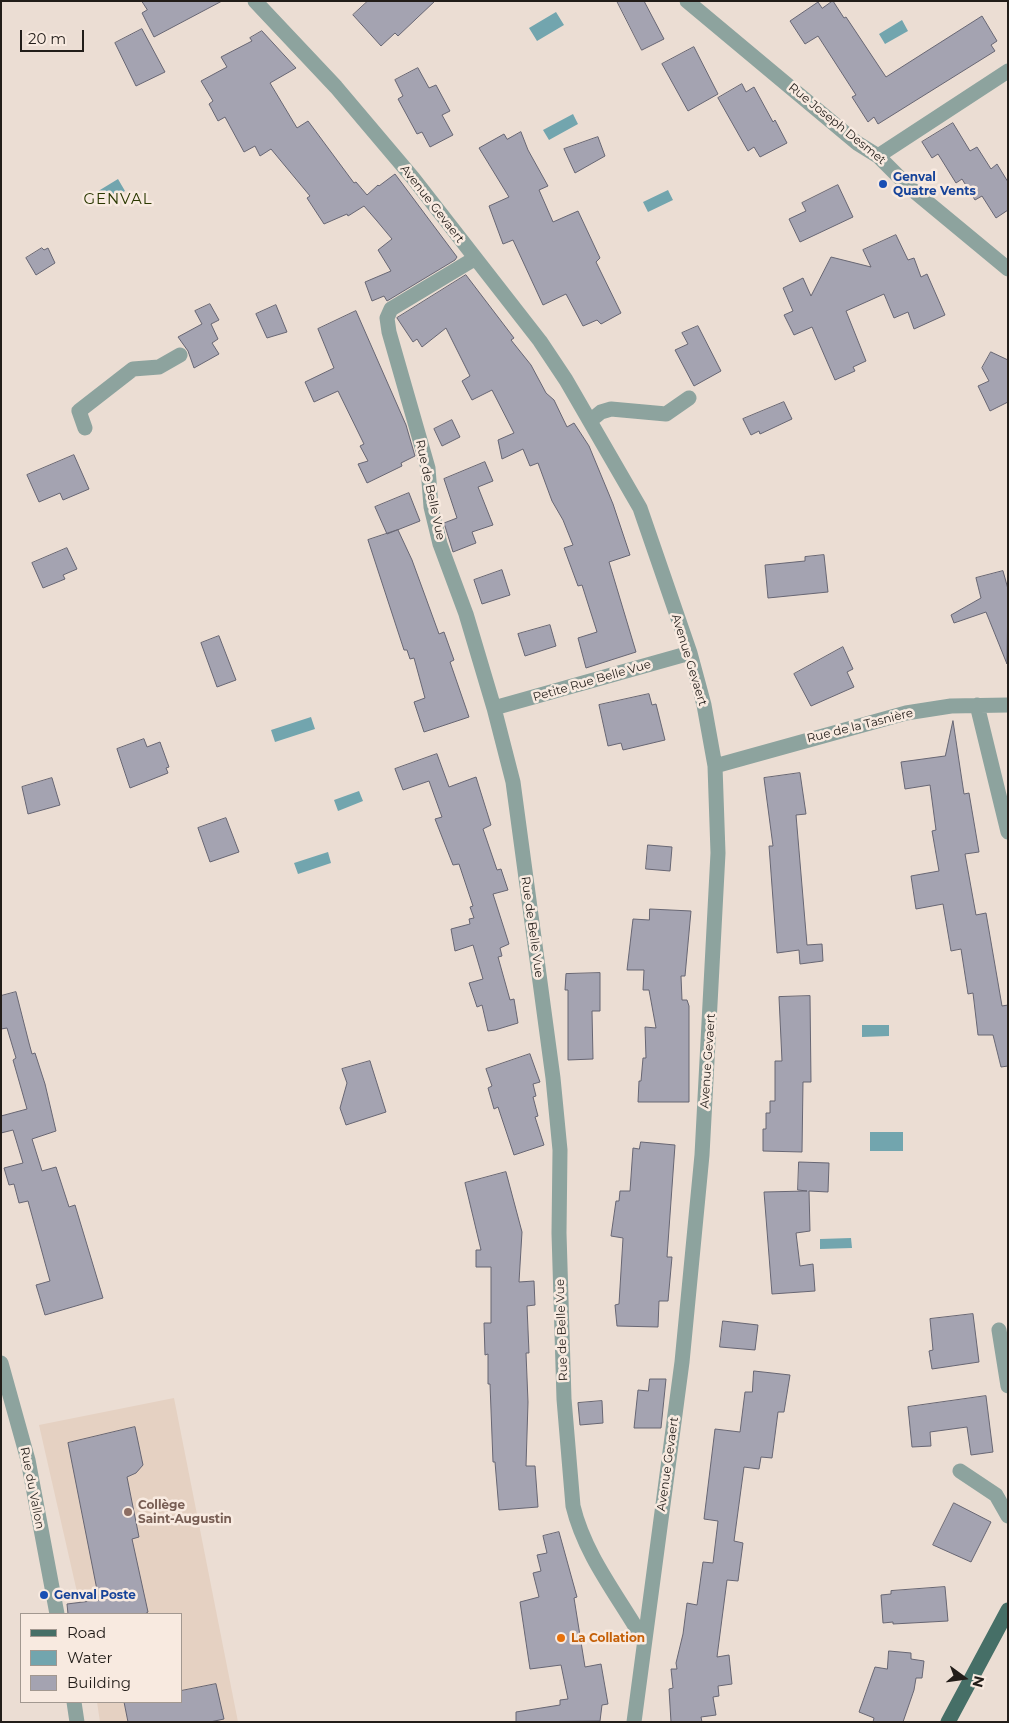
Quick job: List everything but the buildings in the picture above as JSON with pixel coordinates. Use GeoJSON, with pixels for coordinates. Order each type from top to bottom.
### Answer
{"type":"FeatureCollection","features":[{"type":"Feature","properties":{"kind":"main road"},"geometry":{"type":"LineString","coordinates":[[948,1722],[1008,1610]]}},
{"type":"Feature","properties":{"kind":"street","name":"Avenue Gevaert"},"geometry":{"type":"LineString","coordinates":[[255,1],[336,87],[413,178],[540,341],[590,420],[640,508],[690,653],[704,705],[714,766],[718,806],[718,862],[702,1154],[682,1362],[634,1722]]}},
{"type":"Feature","properties":{"kind":"street","name":"Rue Joseph Desmet"},"geometry":{"type":"LineString","coordinates":[[687,1],[857,143],[878,156],[909,187],[1008,269]]}},
{"type":"Feature","properties":{"kind":"street"},"geometry":{"type":"LineString","coordinates":[[878,156],[1008,71]]}},
{"type":"Feature","properties":{"kind":"street","name":"Rue de Belle Vue"},"geometry":{"type":"LineString","coordinates":[[474,258],[392,309],[387,318],[393,347],[428,468],[431,507],[440,544],[466,614],[494,708],[512,782],[559,1141],[559,1233],[564,1399],[572,1506],[576,1521],[594,1559],[618,1602],[644,1641]]}},
{"type":"Feature","properties":{"kind":"street"},"geometry":{"type":"LineString","coordinates":[[85,428],[79,411],[122,376],[133,369],[159,368],[180,355]]}},
{"type":"Feature","properties":{"kind":"street"},"geometry":{"type":"LineString","coordinates":[[590,420],[611,408],[666,414],[689,398]]}},
{"type":"Feature","properties":{"kind":"street","name":"Petite Rue Belle Vue"},"geometry":{"type":"LineString","coordinates":[[494,708],[690,653]]}},
{"type":"Feature","properties":{"kind":"street"},"geometry":{"type":"LineString","coordinates":[[977,705],[1008,832]]}},
{"type":"Feature","properties":{"kind":"street","name":"Rue de la Tasnière"},"geometry":{"type":"LineString","coordinates":[[714,766],[874,721],[951,706],[1008,705]]}},
{"type":"Feature","properties":{"kind":"street"},"geometry":{"type":"LineString","coordinates":[[999,1330],[1008,1386]]}},
{"type":"Feature","properties":{"kind":"street","name":"Rue du Vallon"},"geometry":{"type":"LineString","coordinates":[[1,1363],[28,1460],[57,1613]]}},
{"type":"Feature","properties":{"kind":"street"},"geometry":{"type":"LineString","coordinates":[[960,1471],[996,1495],[1008,1516]]}},
{"type":"Feature","properties":{"kind":"street"},"geometry":{"type":"LineString","coordinates":[[74,1703],[76,1722]]}},
{"type":"Feature","properties":{"kind":"shaded area","name":"Collège Saint-Augustin"},"geometry":{"type":"Polygon","coordinates":[[[174,1398],[238,1722],[100,1722],[97,1703],[182,1703],[182,1613],[82,1613],[39,1425],[174,1398]]]}},
{"type":"Feature","properties":{"kind":"water"},"geometry":{"type":"Polygon","coordinates":[[[556,12],[564,25],[537,41],[529,28],[556,12]]]}},
{"type":"Feature","properties":{"kind":"water"},"geometry":{"type":"Polygon","coordinates":[[[902,20],[908,31],[885,44],[879,34],[902,20]]]}},
{"type":"Feature","properties":{"kind":"water"},"geometry":{"type":"Polygon","coordinates":[[[573,114],[578,124],[549,140],[543,130],[573,114]]]}},
{"type":"Feature","properties":{"kind":"water"},"geometry":{"type":"Polygon","coordinates":[[[118,179],[125,191],[101,205],[95,193],[118,179]]]}},
{"type":"Feature","properties":{"kind":"water"},"geometry":{"type":"Polygon","coordinates":[[[668,190],[673,200],[648,212],[643,202],[668,190]]]}},
{"type":"Feature","properties":{"kind":"water"},"geometry":{"type":"Polygon","coordinates":[[[311,717],[315,729],[275,742],[271,730],[311,717]]]}},
{"type":"Feature","properties":{"kind":"water"},"geometry":{"type":"Polygon","coordinates":[[[359,791],[363,801],[338,811],[334,800],[359,791]]]}},
{"type":"Feature","properties":{"kind":"water"},"geometry":{"type":"Polygon","coordinates":[[[328,852],[331,863],[298,874],[294,863],[328,852]]]}},
{"type":"Feature","properties":{"kind":"water"},"geometry":{"type":"Polygon","coordinates":[[[862,1025],[889,1025],[889,1036],[862,1037],[862,1025]]]}},
{"type":"Feature","properties":{"kind":"water"},"geometry":{"type":"Polygon","coordinates":[[[870,1132],[903,1132],[903,1151],[870,1151],[870,1132]]]}},
{"type":"Feature","properties":{"kind":"water"},"geometry":{"type":"Polygon","coordinates":[[[851,1238],[852,1248],[820,1249],[820,1239],[851,1238]]]}},
{"type":"Feature","properties":{"kind":"place","name":"Genval Quatre Vents"},"geometry":{"type":"Point","coordinates":[883,184]}},
{"type":"Feature","properties":{"kind":"place","name":"Collège Saint-Augustin"},"geometry":{"type":"Point","coordinates":[128,1512]}},
{"type":"Feature","properties":{"kind":"place","name":"Genval Poste"},"geometry":{"type":"Point","coordinates":[44,1595]}},
{"type":"Feature","properties":{"kind":"place","name":"La Collation"},"geometry":{"type":"Point","coordinates":[561,1638]}},
{"type":"Feature","properties":{"kind":"district","name":"GENVAL"},"geometry":{"type":"Point","coordinates":[118,200]}}]}
